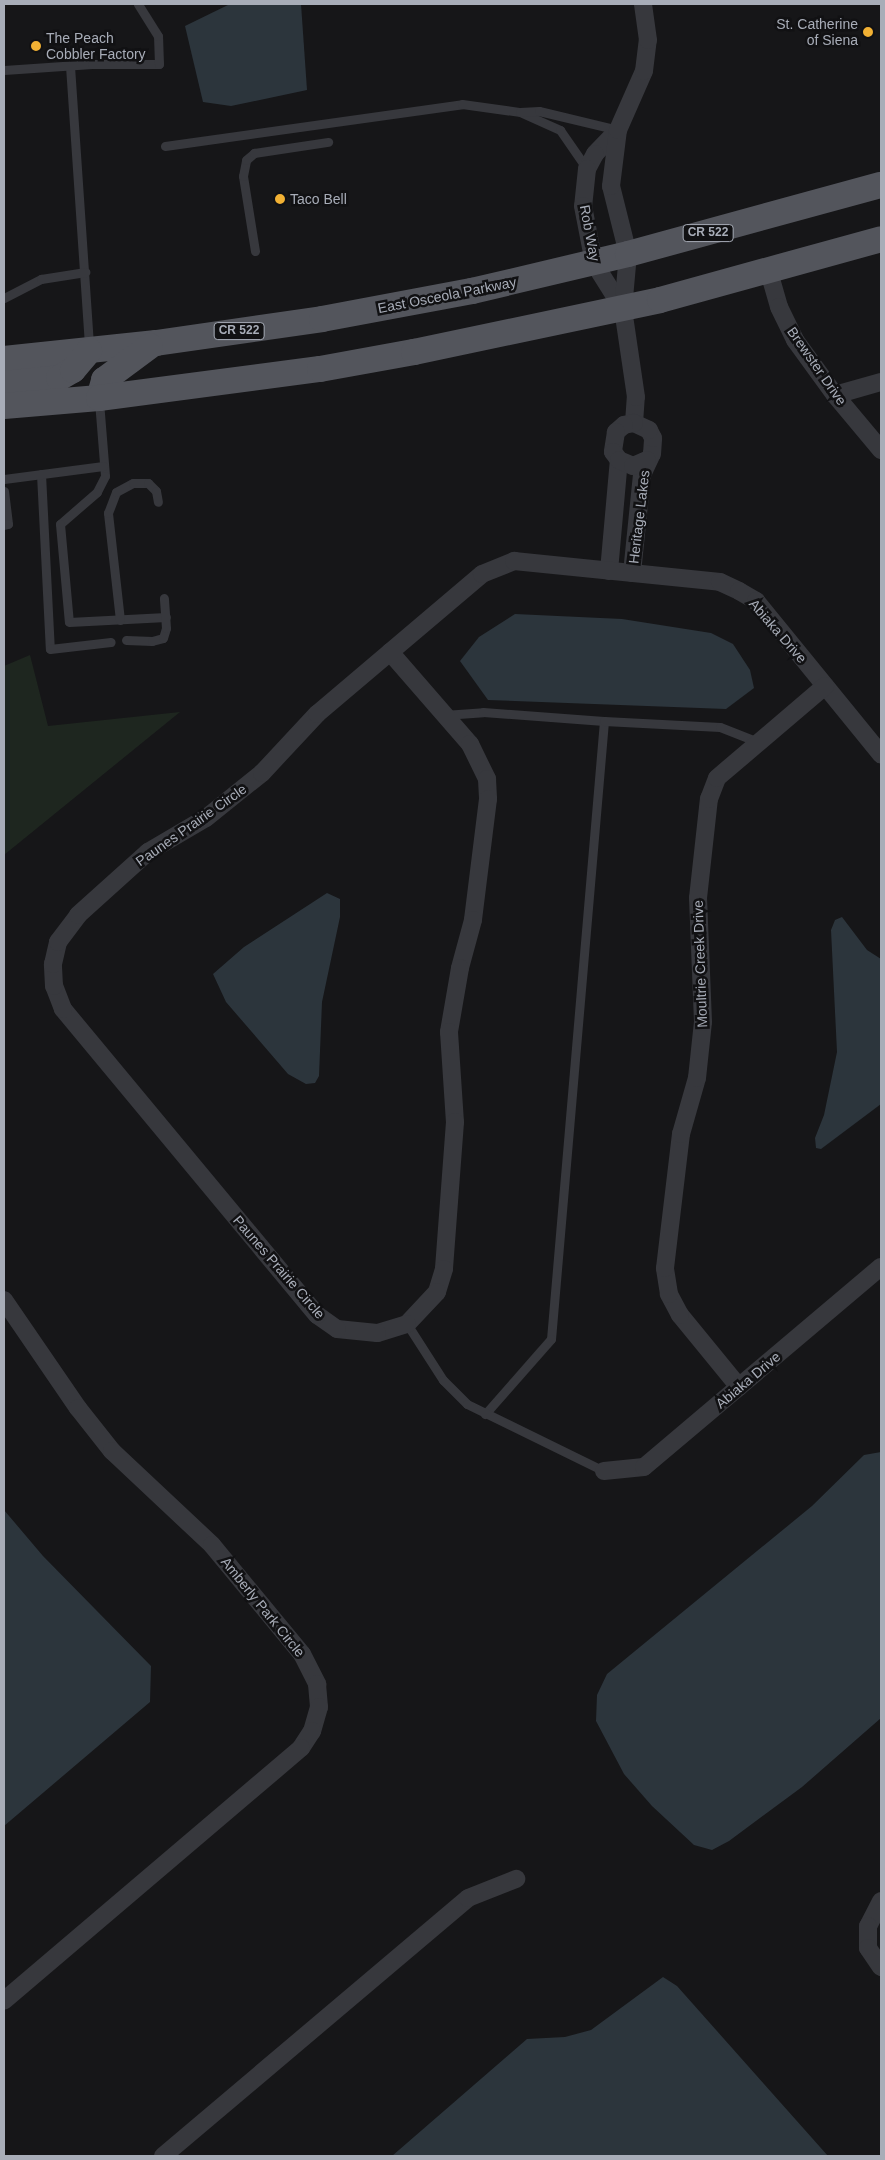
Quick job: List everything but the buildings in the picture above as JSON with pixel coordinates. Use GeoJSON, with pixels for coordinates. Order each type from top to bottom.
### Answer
{"type":"FeatureCollection","features":[{"type":"Feature","properties":{"kind":"main road","name":"East Osceola Parkway"},"geometry":{"type":"LineString","coordinates":[[4,359],[156,343],[322,319],[472,292],[594,263],[881,185]]}},
{"type":"Feature","properties":{"kind":"main road"},"geometry":{"type":"LineString","coordinates":[[4,406],[99,398],[320,369],[624,309],[769,272],[881,239]]}},
{"type":"Feature","properties":{"kind":"main road"},"geometry":{"type":"LineString","coordinates":[[99,398],[104,380],[156,343]]}},
{"type":"Feature","properties":{"kind":"main road"},"geometry":{"type":"LineString","coordinates":[[4,384],[59,378],[73,370],[89,351]]}},
{"type":"Feature","properties":{"kind":"street","name":"Rob Way"},"geometry":{"type":"LineString","coordinates":[[624,309],[628,254],[612,186],[618,130],[644,72],[648,40],[642,4]]}},
{"type":"Feature","properties":{"kind":"street","name":"Rob Way"},"geometry":{"type":"LineString","coordinates":[[618,130],[595,154],[587,168],[582,206],[594,263],[624,309]]}},
{"type":"Feature","properties":{"kind":"street","name":"Brewster Drive"},"geometry":{"type":"LineString","coordinates":[[769,272],[779,307],[795,340],[835,396],[881,450]]}},
{"type":"Feature","properties":{"kind":"street"},"geometry":{"type":"LineString","coordinates":[[624,309],[636,397],[634,423]]}},
{"type":"Feature","properties":{"kind":"street"},"geometry":{"type":"LineString","coordinates":[[835,396],[881,382]]}},
{"type":"Feature","properties":{"kind":"street","name":"Heritage Lakes"},"geometry":{"type":"LineString","coordinates":[[632,573],[642,475],[647,460],[652,454],[653,438],[649,430],[634,423],[624,425],[614,436],[613,452],[619,460],[633,466],[647,460]]}},
{"type":"Feature","properties":{"kind":"street","name":"Heritage Lakes"},"geometry":{"type":"LineString","coordinates":[[609,571],[619,460]]}},
{"type":"Feature","properties":{"kind":"street","name":"Paunes Prairie Circle"},"geometry":{"type":"LineString","coordinates":[[407,1324],[377,1333],[356,1332],[337,1329],[317,1315],[63,1009],[54,986],[53,964],[58,942],[78,915],[148,852],[206,818],[262,773],[317,714],[482,574],[514,562],[609,571]]}},
{"type":"Feature","properties":{"kind":"street","name":"Abiaka Drive"},"geometry":{"type":"LineString","coordinates":[[609,571],[720,582],[739,590],[756,601],[881,754]]}},
{"type":"Feature","properties":{"kind":"street"},"geometry":{"type":"LineString","coordinates":[[390,652],[444,715],[480,761],[487,779],[488,799],[473,920],[460,968],[450,1032],[455,1122],[444,1269],[437,1292],[407,1324]]}},
{"type":"Feature","properties":{"kind":"street","name":"Moultrie Creek Drive"},"geometry":{"type":"LineString","coordinates":[[739,1387],[680,1315],[669,1294],[665,1268],[681,1134],[697,1078],[704,1022],[698,898],[709,799],[717,778],[825,686]]}},
{"type":"Feature","properties":{"kind":"street","name":"Abiaka Drive"},"geometry":{"type":"LineString","coordinates":[[604,1471],[644,1467],[881,1267]]}},
{"type":"Feature","properties":{"kind":"street","name":"Amberly Park Circle"},"geometry":{"type":"LineString","coordinates":[[4,1300],[78,1408],[112,1451],[212,1545],[302,1654],[317,1684],[319,1706],[312,1731],[301,1748],[4,2002]]}},
{"type":"Feature","properties":{"kind":"street"},"geometry":{"type":"LineString","coordinates":[[163,2156],[182,2150],[468,1898],[516,1879]]}},
{"type":"Feature","properties":{"kind":"street"},"geometry":{"type":"LineString","coordinates":[[881,1900],[868,1926],[868,1948],[881,1967]]}},
{"type":"Feature","properties":{"kind":"lane"},"geometry":{"type":"LineString","coordinates":[[4,70],[159,64],[158,36],[138,4]]}},
{"type":"Feature","properties":{"kind":"lane"},"geometry":{"type":"LineString","coordinates":[[70,66],[89,351]]}},
{"type":"Feature","properties":{"kind":"lane"},"geometry":{"type":"LineString","coordinates":[[165,146],[462,104],[520,112],[539,111],[618,130]]}},
{"type":"Feature","properties":{"kind":"lane"},"geometry":{"type":"LineString","coordinates":[[520,112],[560,130],[587,168]]}},
{"type":"Feature","properties":{"kind":"lane"},"geometry":{"type":"LineString","coordinates":[[256,251],[243,176],[246,160],[254,153],[328,142]]}},
{"type":"Feature","properties":{"kind":"lane"},"geometry":{"type":"LineString","coordinates":[[4,298],[41,279],[85,272]]}},
{"type":"Feature","properties":{"kind":"lane"},"geometry":{"type":"LineString","coordinates":[[99,398],[105,476],[98,492],[60,524],[69,622],[166,617]]}},
{"type":"Feature","properties":{"kind":"lane"},"geometry":{"type":"LineString","coordinates":[[4,479],[103,466]]}},
{"type":"Feature","properties":{"kind":"lane"},"geometry":{"type":"LineString","coordinates":[[41,474],[50,649],[111,642]]}},
{"type":"Feature","properties":{"kind":"lane"},"geometry":{"type":"LineString","coordinates":[[120,620],[108,513],[116,492],[133,483],[148,484],[156,491],[158,502]]}},
{"type":"Feature","properties":{"kind":"lane"},"geometry":{"type":"LineString","coordinates":[[4,491],[8,524],[4,525]]}},
{"type":"Feature","properties":{"kind":"lane"},"geometry":{"type":"LineString","coordinates":[[126,640],[152,641],[163,638],[166,617],[164,598]]}},
{"type":"Feature","properties":{"kind":"lane"},"geometry":{"type":"LineString","coordinates":[[444,715],[483,712],[720,727],[758,742]]}},
{"type":"Feature","properties":{"kind":"lane"},"geometry":{"type":"LineString","coordinates":[[485,1414],[550,1339],[604,721]]}},
{"type":"Feature","properties":{"kind":"lane"},"geometry":{"type":"LineString","coordinates":[[407,1324],[453,1391],[485,1414],[604,1471]]}},
{"type":"Feature","properties":{"kind":"shaded area"},"geometry":{"type":"Polygon","coordinates":[[[230,4],[301,4],[307,90],[231,106],[203,102],[185,26],[230,4]]]}},
{"type":"Feature","properties":{"kind":"shaded area"},"geometry":{"type":"Polygon","coordinates":[[[515,614],[622,619],[711,633],[733,644],[750,670],[754,688],[726,709],[488,700],[460,661],[479,637],[515,614]]]}},
{"type":"Feature","properties":{"kind":"shaded area"},"geometry":{"type":"Polygon","coordinates":[[[30,655],[48,726],[180,712],[4,855],[4,666],[30,655]]]}},
{"type":"Feature","properties":{"kind":"shaded area"},"geometry":{"type":"Polygon","coordinates":[[[327,893],[340,899],[340,917],[322,1002],[319,1076],[315,1083],[306,1084],[288,1074],[226,1002],[213,974],[244,947],[327,893]]]}},
{"type":"Feature","properties":{"kind":"shaded area"},"geometry":{"type":"Polygon","coordinates":[[[842,917],[867,950],[881,959],[881,1104],[821,1149],[816,1148],[815,1138],[824,1115],[837,1052],[831,930],[835,920],[842,917]]]}},
{"type":"Feature","properties":{"kind":"shaded area"},"geometry":{"type":"Polygon","coordinates":[[[881,1452],[881,1718],[802,1787],[729,1841],[712,1850],[694,1845],[652,1806],[624,1774],[596,1721],[597,1695],[607,1674],[812,1506],[864,1455],[881,1452]]]}},
{"type":"Feature","properties":{"kind":"shaded area"},"geometry":{"type":"Polygon","coordinates":[[[4,1510],[43,1556],[151,1666],[150,1702],[4,1826],[4,1510]]]}},
{"type":"Feature","properties":{"kind":"shaded area"},"geometry":{"type":"Polygon","coordinates":[[[663,1977],[677,1986],[828,2156],[392,2156],[527,2039],[565,2037],[591,2030],[663,1977]]]}},
{"type":"Feature","properties":{"kind":"place","name":"St. Catherine of Siena"},"geometry":{"type":"Point","coordinates":[868,32]}},
{"type":"Feature","properties":{"kind":"place","name":"The Peach Cobbler Factory"},"geometry":{"type":"Point","coordinates":[36,46]}},
{"type":"Feature","properties":{"kind":"place","name":"Taco Bell"},"geometry":{"type":"Point","coordinates":[280,199]}}]}
